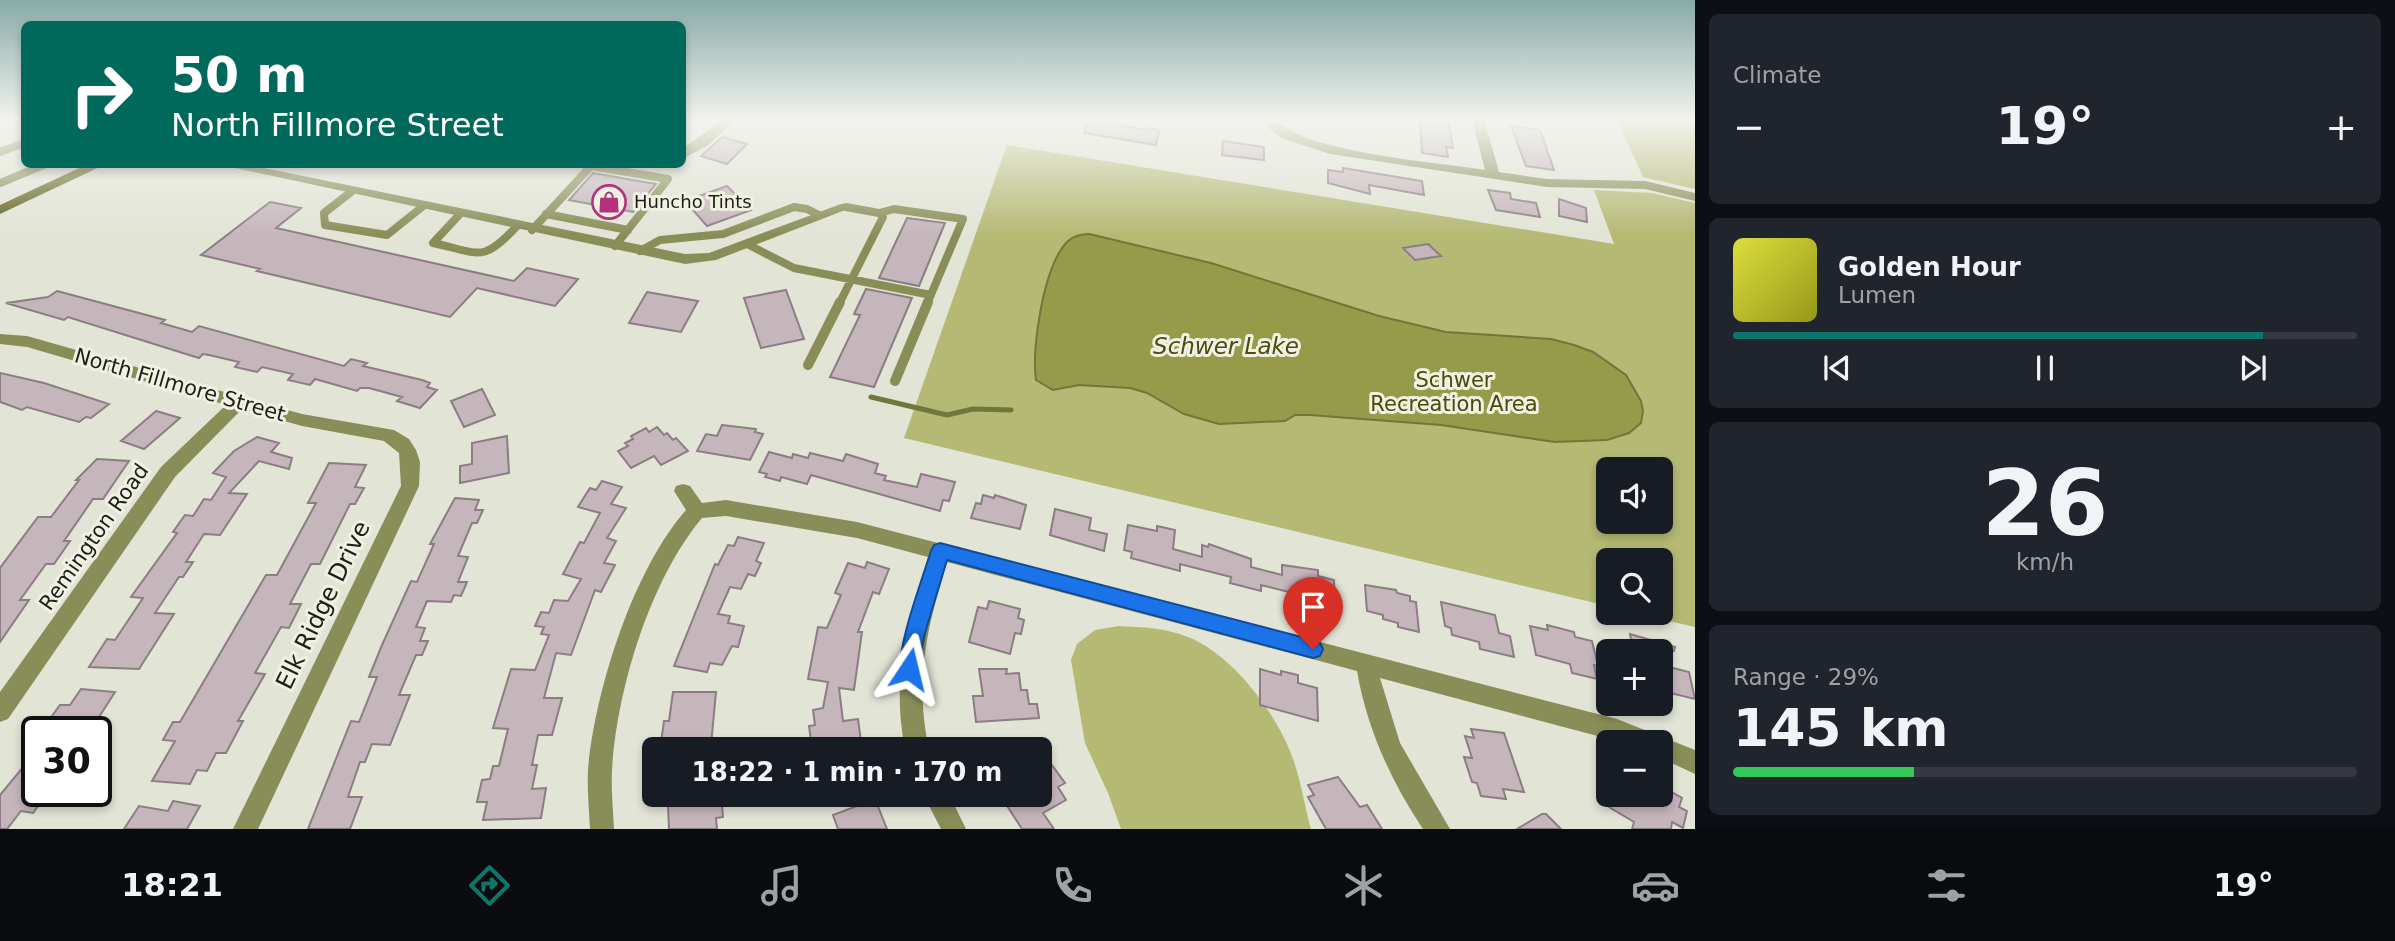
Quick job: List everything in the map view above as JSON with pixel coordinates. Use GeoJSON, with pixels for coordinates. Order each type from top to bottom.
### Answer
{"type":"FeatureCollection","features":[{"type":"Feature","properties":{"kind":"main road"},"geometry":{"type":"LineString","coordinates":[[2,206],[91,168]]}},
{"type":"Feature","properties":{"kind":"street"},"geometry":{"type":"LineString","coordinates":[[1384,158],[1547,183],[1645,185],[1695,197]]}},
{"type":"Feature","properties":{"kind":"street"},"geometry":{"type":"LineString","coordinates":[[1488,158],[1493,175]]}},
{"type":"Feature","properties":{"kind":"street"},"geometry":{"type":"LineString","coordinates":[[246,168],[459,215],[685,259],[710,257],[846,207]]}},
{"type":"Feature","properties":{"kind":"street","name":"North Fillmore Street"},"geometry":{"type":"LineString","coordinates":[[0,339],[27,342],[302,420],[360,430]]}},
{"type":"Feature","properties":{"kind":"street","name":"Remington Road"},"geometry":{"type":"LineString","coordinates":[[0,711],[168,472],[239,402]]}},
{"type":"Feature","properties":{"kind":"street","name":"Elk Ridge Drive"},"geometry":{"type":"LineString","coordinates":[[245,829],[410,486],[411,455],[401,440],[360,430]]}},
{"type":"Feature","properties":{"kind":"street"},"geometry":{"type":"LineString","coordinates":[[683,491],[697,511]]}},
{"type":"Feature","properties":{"kind":"street"},"geometry":{"type":"LineString","coordinates":[[602,829],[600,768],[615,688],[634,626],[684,523],[697,511],[726,508],[857,530],[1616,730]]}},
{"type":"Feature","properties":{"kind":"street"},"geometry":{"type":"LineString","coordinates":[[913,737],[909,722],[908,683],[911,654],[940,551]]}},
{"type":"Feature","properties":{"kind":"street"},"geometry":{"type":"LineString","coordinates":[[1366,663],[1371,697],[1389,748],[1402,775],[1438,829]]}},
{"type":"Feature","properties":{"kind":"street"},"geometry":{"type":"LineString","coordinates":[[1673,752],[1695,762]]}},
{"type":"Feature","properties":{"kind":"street"},"geometry":{"type":"LineString","coordinates":[[942,807],[954,829]]}},
{"type":"Feature","properties":{"kind":"lane"},"geometry":{"type":"LineString","coordinates":[[0,183],[36,168]]}},
{"type":"Feature","properties":{"kind":"lane"},"geometry":{"type":"LineString","coordinates":[[532,230],[589,168]]}},
{"type":"Feature","properties":{"kind":"lane"},"geometry":{"type":"LineString","coordinates":[[603,168],[668,179],[615,246]]}},
{"type":"Feature","properties":{"kind":"lane"},"geometry":{"type":"LineString","coordinates":[[351,192],[324,213],[325,225],[387,235],[422,207]]}},
{"type":"Feature","properties":{"kind":"lane"},"geometry":{"type":"LineString","coordinates":[[846,207],[879,213],[894,209],[963,219],[895,382]]}},
{"type":"Feature","properties":{"kind":"lane"},"geometry":{"type":"LineString","coordinates":[[640,251],[661,238],[695,239],[721,235],[793,208],[809,209],[819,215]]}},
{"type":"Feature","properties":{"kind":"lane"},"geometry":{"type":"LineString","coordinates":[[808,365],[883,217],[879,213]]}},
{"type":"Feature","properties":{"kind":"lane"},"geometry":{"type":"LineString","coordinates":[[546,214],[628,230]]}},
{"type":"Feature","properties":{"kind":"lane"},"geometry":{"type":"LineString","coordinates":[[459,215],[433,243],[482,254],[497,247],[517,226]]}},
{"type":"Feature","properties":{"kind":"lane"},"geometry":{"type":"LineString","coordinates":[[747,244],[794,268],[932,295]]}},
{"type":"Feature","properties":{"kind":"green space","name":"Schwer Recreation Area"},"geometry":{"type":"Polygon","coordinates":[[[1003,158],[1085,158],[1614,244],[1594,190],[1652,193],[1695,203],[1695,627],[1673,622],[1673,548],[1596,548],[1596,603],[904,438],[1003,158]]]}},
{"type":"Feature","properties":{"kind":"green space"},"geometry":{"type":"Polygon","coordinates":[[[1634,158],[1695,158],[1695,189],[1643,177],[1634,158]]]}},
{"type":"Feature","properties":{"kind":"green space"},"geometry":{"type":"Polygon","coordinates":[[[1119,626],[1180,634],[1204,645],[1235,669],[1262,701],[1290,751],[1311,829],[1121,829],[1085,743],[1071,660],[1077,644],[1095,630],[1119,626]]]}},
{"type":"Feature","properties":{"kind":"water","name":"Schwer Lake"},"geometry":{"type":"Polygon","coordinates":[[[1089,234],[1211,263],[1379,316],[1446,332],[1551,339],[1574,345],[1593,352],[1626,375],[1641,401],[1641,423],[1629,433],[1607,440],[1555,442],[1441,425],[1310,415],[1295,415],[1285,421],[1219,424],[1184,414],[1147,393],[1130,388],[1079,385],[1053,390],[1036,380],[1036,348],[1041,307],[1052,268],[1060,252],[1070,239],[1089,234]]]}},
{"type":"Feature","properties":{"kind":"building"},"geometry":{"type":"Polygon","coordinates":[[[706,158],[733,158],[727,164],[706,158]]]}},
{"type":"Feature","properties":{"kind":"building"},"geometry":{"type":"Polygon","coordinates":[[[1523,158],[1550,158],[1554,170],[1526,166],[1523,158]]]}},
{"type":"Feature","properties":{"kind":"building"},"geometry":{"type":"Polygon","coordinates":[[[1343,168],[1422,181],[1424,195],[1369,185],[1370,194],[1328,183],[1328,170],[1343,172],[1343,168]]]}},
{"type":"Feature","properties":{"kind":"building"},"geometry":{"type":"Polygon","coordinates":[[[593,173],[656,184],[633,212],[569,200],[593,173]]]}},
{"type":"Feature","properties":{"kind":"building"},"geometry":{"type":"Polygon","coordinates":[[[727,186],[751,210],[707,226],[685,201],[727,186]]]}},
{"type":"Feature","properties":{"kind":"building"},"geometry":{"type":"Polygon","coordinates":[[[1488,190],[1510,193],[1511,199],[1536,203],[1540,217],[1496,210],[1488,190]]]}},
{"type":"Feature","properties":{"kind":"building"},"geometry":{"type":"Polygon","coordinates":[[[1559,199],[1586,208],[1587,222],[1559,216],[1559,199]]]}},
{"type":"Feature","properties":{"kind":"building"},"geometry":{"type":"Polygon","coordinates":[[[270,202],[301,208],[276,228],[514,281],[527,268],[578,279],[555,306],[477,288],[450,317],[201,255],[270,202]]]}},
{"type":"Feature","properties":{"kind":"building"},"geometry":{"type":"Polygon","coordinates":[[[907,218],[945,223],[919,286],[879,278],[907,218]]]}},
{"type":"Feature","properties":{"kind":"building"},"geometry":{"type":"Polygon","coordinates":[[[1428,244],[1441,256],[1415,260],[1403,248],[1428,244]]]}},
{"type":"Feature","properties":{"kind":"building"},"geometry":{"type":"Polygon","coordinates":[[[866,289],[912,298],[874,387],[830,377],[860,315],[854,314],[866,289]]]}},
{"type":"Feature","properties":{"kind":"building"},"geometry":{"type":"Polygon","coordinates":[[[786,290],[804,339],[761,348],[744,298],[786,290]]]}},
{"type":"Feature","properties":{"kind":"building"},"geometry":{"type":"Polygon","coordinates":[[[57,291],[165,320],[161,323],[192,332],[199,326],[344,366],[351,359],[367,363],[363,366],[422,380],[430,383],[427,387],[437,390],[420,408],[397,401],[402,397],[369,388],[360,388],[357,391],[315,379],[310,385],[288,380],[293,374],[262,367],[257,372],[235,367],[239,362],[203,354],[199,358],[68,317],[64,320],[6,303],[48,297],[57,291]]]}},
{"type":"Feature","properties":{"kind":"building"},"geometry":{"type":"Polygon","coordinates":[[[647,292],[698,301],[681,332],[629,323],[647,292]]]}},
{"type":"Feature","properties":{"kind":"building"},"geometry":{"type":"Polygon","coordinates":[[[0,373],[44,383],[109,404],[91,418],[86,417],[79,422],[27,407],[22,410],[0,402],[0,373]]]}},
{"type":"Feature","properties":{"kind":"building"},"geometry":{"type":"Polygon","coordinates":[[[482,389],[495,415],[464,427],[451,401],[482,389]]]}},
{"type":"Feature","properties":{"kind":"building"},"geometry":{"type":"Polygon","coordinates":[[[156,411],[180,418],[144,449],[121,441],[156,411]]]}},
{"type":"Feature","properties":{"kind":"building"},"geometry":{"type":"Polygon","coordinates":[[[722,425],[756,429],[755,432],[763,434],[750,460],[697,451],[706,434],[717,436],[722,425]]]}},
{"type":"Feature","properties":{"kind":"building"},"geometry":{"type":"Polygon","coordinates":[[[657,427],[664,435],[667,433],[673,440],[676,438],[688,451],[661,465],[654,456],[631,468],[618,451],[628,446],[625,443],[633,439],[631,436],[646,428],[649,432],[657,427]]]}},
{"type":"Feature","properties":{"kind":"building"},"geometry":{"type":"Polygon","coordinates":[[[507,436],[509,473],[460,483],[460,466],[472,464],[472,443],[507,436]]]}},
{"type":"Feature","properties":{"kind":"building"},"geometry":{"type":"Polygon","coordinates":[[[257,437],[279,443],[271,452],[292,458],[289,469],[259,461],[229,493],[247,494],[220,535],[204,534],[186,562],[193,562],[183,577],[179,577],[155,613],[174,614],[139,669],[89,667],[107,639],[115,640],[143,598],[131,597],[177,533],[173,532],[185,515],[193,516],[204,499],[211,500],[226,477],[213,473],[234,451],[257,437]]]}},
{"type":"Feature","properties":{"kind":"building"},"geometry":{"type":"Polygon","coordinates":[[[769,452],[792,458],[793,454],[808,458],[810,453],[843,461],[846,454],[878,464],[875,473],[886,476],[884,480],[917,487],[921,474],[955,482],[949,501],[943,500],[940,511],[811,475],[807,484],[781,477],[780,481],[765,477],[767,474],[759,472],[769,452]]]}},
{"type":"Feature","properties":{"kind":"building"},"geometry":{"type":"Polygon","coordinates":[[[97,459],[129,461],[103,499],[93,499],[64,541],[70,541],[54,564],[46,564],[20,600],[29,600],[0,642],[0,568],[38,517],[51,517],[79,480],[76,480],[97,459]]]}},
{"type":"Feature","properties":{"kind":"building"},"geometry":{"type":"Polygon","coordinates":[[[329,463],[366,465],[355,487],[364,488],[355,504],[350,504],[320,564],[311,564],[290,604],[301,604],[289,628],[281,627],[255,673],[265,674],[238,721],[243,721],[226,753],[216,753],[207,771],[197,770],[190,784],[152,781],[175,741],[163,740],[173,722],[180,722],[266,575],[277,575],[316,503],[308,503],[329,463]]]}},
{"type":"Feature","properties":{"kind":"building"},"geometry":{"type":"Polygon","coordinates":[[[602,481],[622,487],[611,504],[626,508],[607,538],[616,541],[604,563],[615,565],[601,592],[595,590],[571,655],[556,653],[544,698],[562,698],[552,735],[538,735],[532,765],[537,765],[532,789],[546,788],[541,818],[483,820],[487,802],[477,802],[482,780],[490,779],[493,766],[499,766],[508,729],[493,728],[511,669],[535,670],[549,635],[541,634],[544,627],[535,626],[541,612],[549,613],[554,600],[568,601],[581,579],[563,574],[600,513],[578,507],[590,488],[596,490],[602,481]]]}},
{"type":"Feature","properties":{"kind":"building"},"geometry":{"type":"Polygon","coordinates":[[[983,495],[994,498],[995,495],[1026,505],[1020,529],[971,518],[976,503],[981,504],[983,495]]]}},
{"type":"Feature","properties":{"kind":"building"},"geometry":{"type":"Polygon","coordinates":[[[455,498],[479,500],[475,510],[483,510],[477,523],[472,523],[458,556],[468,557],[458,582],[467,582],[461,596],[454,595],[451,602],[427,601],[416,627],[425,628],[420,641],[428,641],[422,655],[416,655],[399,695],[410,695],[390,745],[372,744],[365,762],[360,762],[348,797],[362,797],[350,829],[308,829],[351,721],[359,722],[377,677],[369,677],[382,645],[411,581],[417,582],[434,544],[430,544],[455,498]]]}},
{"type":"Feature","properties":{"kind":"building"},"geometry":{"type":"Polygon","coordinates":[[[1055,509],[1091,518],[1089,530],[1107,534],[1104,551],[1050,535],[1055,509]]]}},
{"type":"Feature","properties":{"kind":"building"},"geometry":{"type":"Polygon","coordinates":[[[1128,525],[1157,531],[1157,526],[1175,530],[1173,549],[1202,557],[1202,545],[1208,547],[1209,544],[1251,559],[1251,567],[1282,575],[1282,565],[1318,570],[1318,576],[1334,580],[1335,609],[1316,604],[1316,599],[1261,585],[1261,591],[1230,583],[1231,577],[1180,564],[1180,571],[1131,558],[1132,552],[1124,550],[1128,525]]]}},
{"type":"Feature","properties":{"kind":"building"},"geometry":{"type":"Polygon","coordinates":[[[738,537],[764,543],[756,561],[761,563],[755,576],[748,574],[741,589],[730,587],[718,614],[730,616],[728,623],[744,626],[738,647],[732,646],[722,665],[710,663],[707,672],[674,666],[715,564],[718,565],[728,545],[734,546],[738,537]]]}},
{"type":"Feature","properties":{"kind":"building"},"geometry":{"type":"Polygon","coordinates":[[[867,562],[889,569],[879,594],[873,592],[858,632],[862,632],[854,690],[839,688],[843,721],[858,719],[860,737],[810,737],[809,726],[815,725],[813,710],[823,708],[828,682],[808,679],[818,627],[827,628],[841,595],[835,593],[848,563],[865,568],[867,562]]]}},
{"type":"Feature","properties":{"kind":"building"},"geometry":{"type":"Polygon","coordinates":[[[1365,585],[1396,590],[1397,593],[1410,596],[1410,601],[1416,602],[1419,632],[1398,627],[1398,623],[1383,619],[1383,615],[1367,611],[1365,585]]]}},
{"type":"Feature","properties":{"kind":"building"},"geometry":{"type":"Polygon","coordinates":[[[989,601],[1020,609],[1018,618],[1024,620],[1021,634],[1015,633],[1010,654],[969,642],[978,607],[987,609],[989,601]]]}},
{"type":"Feature","properties":{"kind":"building"},"geometry":{"type":"Polygon","coordinates":[[[1441,602],[1495,615],[1499,633],[1510,636],[1514,657],[1480,649],[1479,642],[1452,635],[1451,628],[1445,626],[1441,602]]]}},
{"type":"Feature","properties":{"kind":"building"},"geometry":{"type":"Polygon","coordinates":[[[1547,625],[1574,632],[1575,637],[1592,641],[1596,658],[1596,679],[1572,673],[1570,664],[1536,655],[1530,626],[1548,630],[1547,625]]]}},
{"type":"Feature","properties":{"kind":"building"},"geometry":{"type":"Polygon","coordinates":[[[1630,634],[1647,639],[1631,639],[1630,634]]]}},
{"type":"Feature","properties":{"kind":"building"},"geometry":{"type":"Polygon","coordinates":[[[1673,668],[1689,672],[1695,699],[1673,694],[1673,668]]]}},
{"type":"Feature","properties":{"kind":"building"},"geometry":{"type":"Polygon","coordinates":[[[979,669],[1007,669],[1006,674],[1019,673],[1021,690],[1027,690],[1029,704],[1037,704],[1039,718],[976,722],[973,696],[983,696],[979,669]]]}},
{"type":"Feature","properties":{"kind":"building"},"geometry":{"type":"Polygon","coordinates":[[[1260,669],[1281,675],[1281,671],[1298,675],[1298,683],[1317,688],[1318,721],[1260,705],[1260,669]]]}},
{"type":"Feature","properties":{"kind":"building"},"geometry":{"type":"Polygon","coordinates":[[[81,689],[115,692],[100,716],[52,716],[60,705],[70,705],[81,689]]]}},
{"type":"Feature","properties":{"kind":"building"},"geometry":{"type":"Polygon","coordinates":[[[673,692],[716,692],[712,737],[662,737],[664,721],[669,721],[673,692]]]}},
{"type":"Feature","properties":{"kind":"building"},"geometry":{"type":"Polygon","coordinates":[[[1471,729],[1504,733],[1524,792],[1503,789],[1506,799],[1481,796],[1477,783],[1472,782],[1464,757],[1472,758],[1465,736],[1474,738],[1471,729]]]}},
{"type":"Feature","properties":{"kind":"building"},"geometry":{"type":"Polygon","coordinates":[[[1052,765],[1065,783],[1058,787],[1066,800],[1043,813],[1054,829],[1022,829],[1008,807],[1052,807],[1052,765]]]}},
{"type":"Feature","properties":{"kind":"building"},"geometry":{"type":"Polygon","coordinates":[[[21,769],[21,807],[38,807],[33,813],[21,811],[7,829],[0,829],[0,795],[21,769]]]}},
{"type":"Feature","properties":{"kind":"building"},"geometry":{"type":"Polygon","coordinates":[[[1338,777],[1360,807],[1367,805],[1382,829],[1326,829],[1308,797],[1314,795],[1308,785],[1338,777]]]}},
{"type":"Feature","properties":{"kind":"building"},"geometry":{"type":"Polygon","coordinates":[[[1673,793],[1682,798],[1679,807],[1687,811],[1683,828],[1672,822],[1671,829],[1632,829],[1634,822],[1609,807],[1673,807],[1673,793]]]}},
{"type":"Feature","properties":{"kind":"building"},"geometry":{"type":"Polygon","coordinates":[[[173,801],[200,806],[187,829],[124,829],[139,806],[168,811],[173,801]]]}},
{"type":"Feature","properties":{"kind":"building"},"geometry":{"type":"Polygon","coordinates":[[[668,807],[722,807],[723,817],[716,818],[717,829],[669,829],[668,807]]]}},
{"type":"Feature","properties":{"kind":"building"},"geometry":{"type":"Polygon","coordinates":[[[854,807],[878,807],[887,829],[838,829],[833,815],[854,807]]]}},
{"type":"Feature","properties":{"kind":"building"},"geometry":{"type":"Polygon","coordinates":[[[1546,814],[1561,829],[1517,829],[1546,814]]]}},
{"type":"Feature","properties":{"kind":"waterway"},"geometry":{"type":"LineString","coordinates":[[871,397],[947,415],[973,409],[1011,410]]}},
{"type":"Feature","properties":{"kind":"place","name":"Huncho Tints"},"geometry":{"type":"Point","coordinates":[609,202]}},
{"type":"Feature","properties":{"kind":"route"},"geometry":{"type":"LineString","coordinates":[[909,669],[915,633],[940,551],[1313,649]]}}]}
